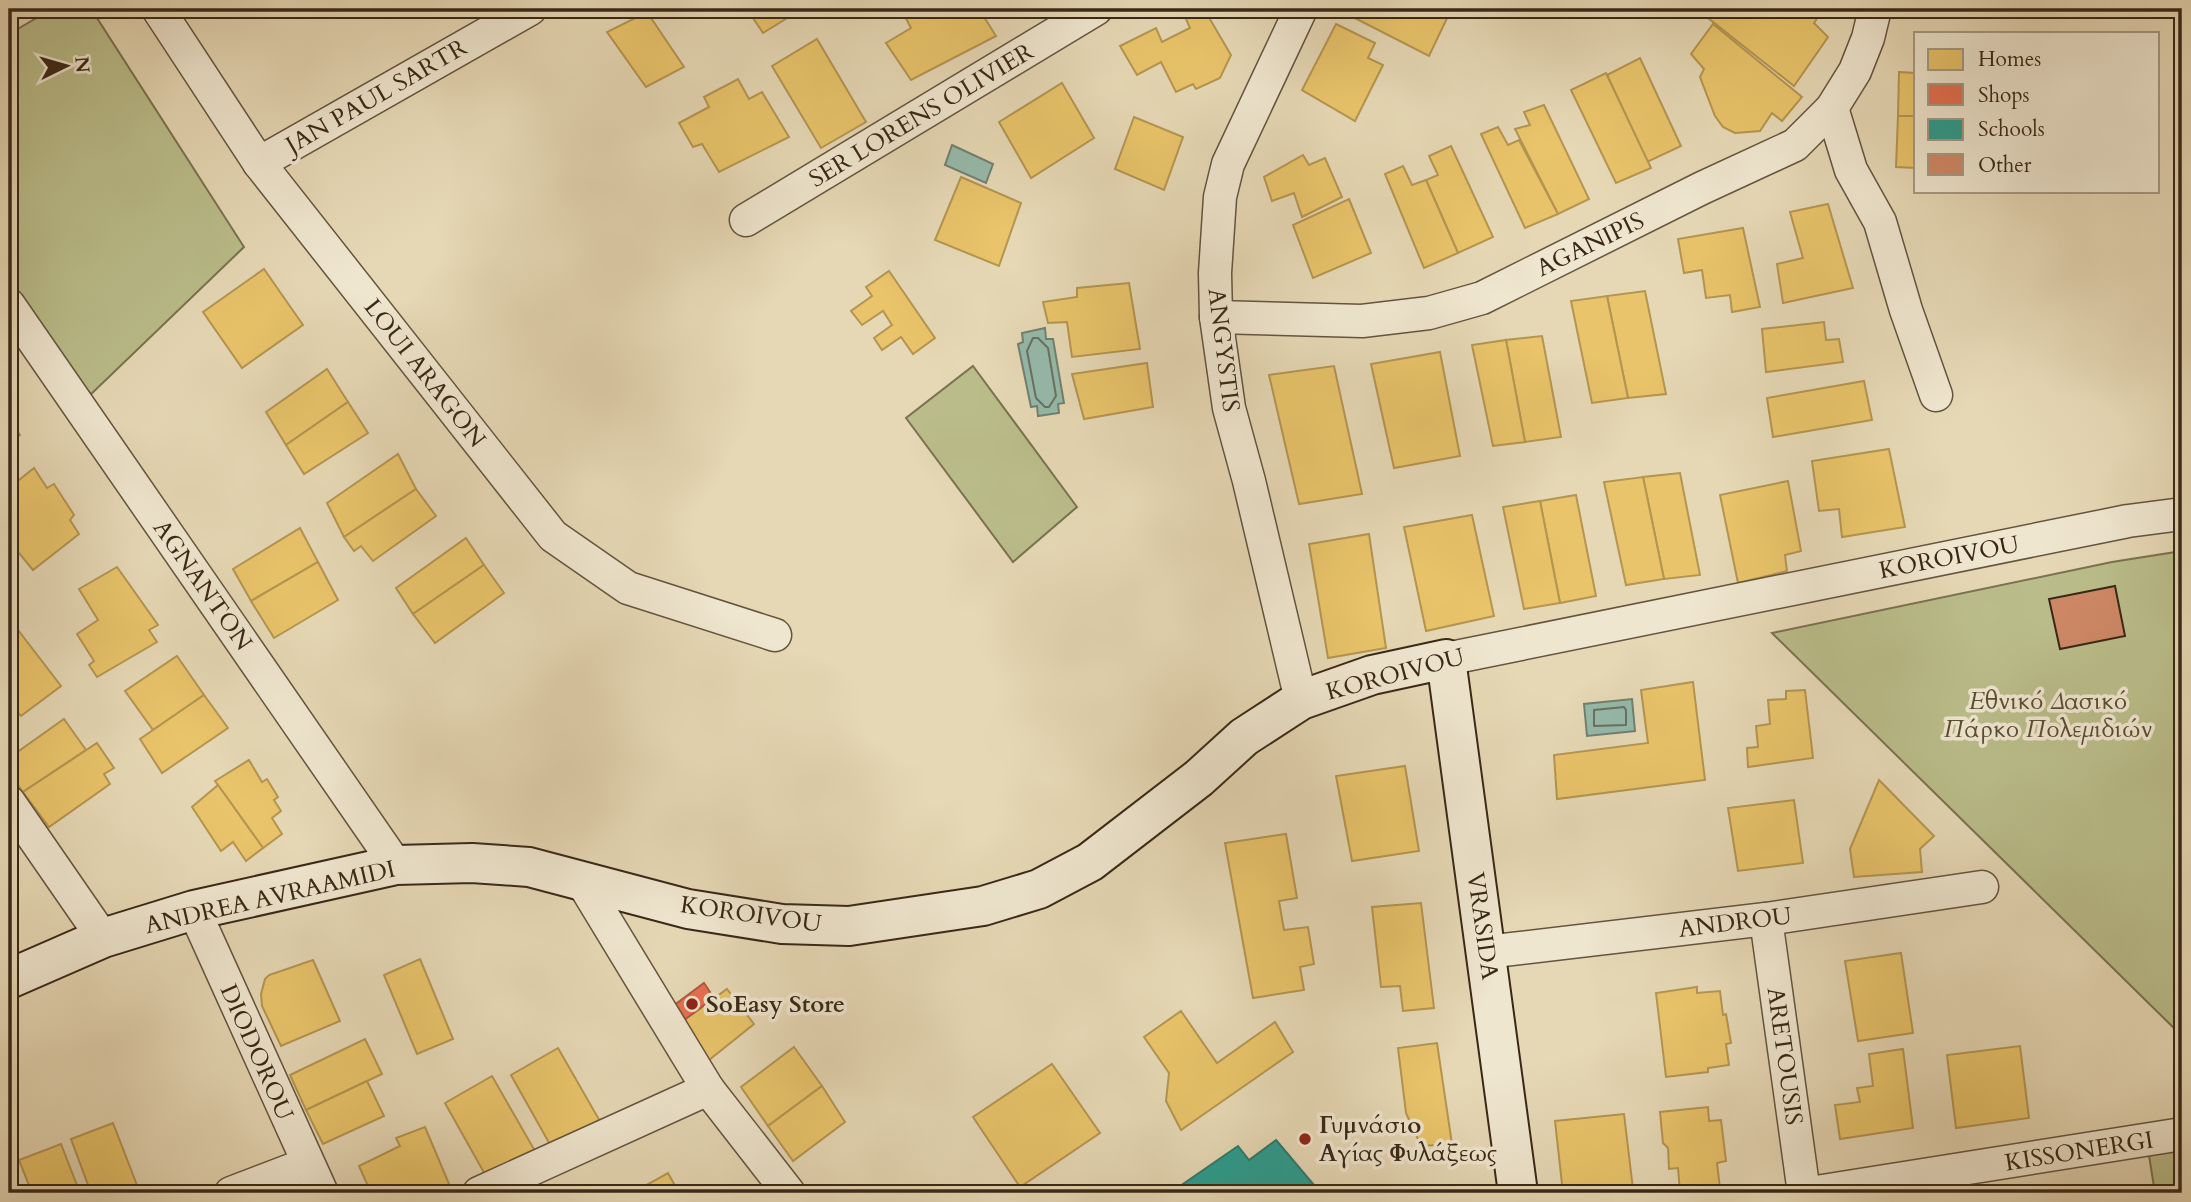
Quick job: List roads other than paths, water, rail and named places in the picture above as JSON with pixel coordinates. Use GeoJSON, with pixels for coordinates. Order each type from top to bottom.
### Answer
{"type":"FeatureCollection","features":[{"type":"Feature","properties":{"kind":"street","name":"LOUI ARAGON"},"geometry":{"type":"LineString","coordinates":[[158,9],[259,163],[553,536],[628,587],[775,635]]}},
{"type":"Feature","properties":{"kind":"street","name":"JAN PAUL SARTR"},"geometry":{"type":"LineString","coordinates":[[259,163],[530,9]]}},
{"type":"Feature","properties":{"kind":"street","name":"SER LORENS OLIVIER"},"geometry":{"type":"LineString","coordinates":[[746,220],[1096,9]]}},
{"type":"Feature","properties":{"kind":"street","name":"ANGYSTIS"},"geometry":{"type":"LineString","coordinates":[[1301,9],[1228,164],[1220,197],[1216,237],[1216,317],[1229,408],[1250,481],[1301,700]]}},
{"type":"Feature","properties":{"kind":"street","name":"AGANIPIS"},"geometry":{"type":"LineString","coordinates":[[1216,317],[1362,321],[1429,313],[1482,298],[1702,188],[1795,145],[1832,108],[1855,71],[1868,38],[1875,9]]}},
{"type":"Feature","properties":{"kind":"street"},"geometry":{"type":"LineString","coordinates":[[1832,108],[1851,170],[1880,222],[1906,310],[1936,395]]}},
{"type":"Feature","properties":{"kind":"street","name":"AGNANTON"},"geometry":{"type":"LineString","coordinates":[[9,305],[396,865]]}},
{"type":"Feature","properties":{"kind":"street","name":"KOROIVOU"},"geometry":{"type":"LineString","coordinates":[[581,880],[688,909],[782,924],[849,926],[983,906],[1039,889],[1090,862],[1199,778],[1244,737],[1301,700],[1372,675],[2128,521],[2182,514]]}},
{"type":"Feature","properties":{"kind":"street","name":"VRASIDA"},"geometry":{"type":"LineString","coordinates":[[1446,659],[1518,1193]]}},
{"type":"Feature","properties":{"kind":"street"},"geometry":{"type":"LineString","coordinates":[[9,802],[103,938]]}},
{"type":"Feature","properties":{"kind":"street","name":"ANDREA AVRAAMIDI"},"geometry":{"type":"LineString","coordinates":[[9,979],[103,938],[194,910],[396,865],[472,863],[518,866],[581,880]]}},
{"type":"Feature","properties":{"kind":"street"},"geometry":{"type":"LineString","coordinates":[[581,880],[708,1089],[789,1193]]}},
{"type":"Feature","properties":{"kind":"street","name":"ANDROU"},"geometry":{"type":"LineString","coordinates":[[1486,952],[1766,919],[1982,887]]}},
{"type":"Feature","properties":{"kind":"street","name":"DIODOROU"},"geometry":{"type":"LineString","coordinates":[[194,910],[322,1193]]}},
{"type":"Feature","properties":{"kind":"street","name":"ARETOUSIS"},"geometry":{"type":"LineString","coordinates":[[1766,919],[1804,1193]]}},
{"type":"Feature","properties":{"kind":"street"},"geometry":{"type":"LineString","coordinates":[[479,1193],[708,1089]]}},
{"type":"Feature","properties":{"kind":"street","name":"KISSONERGI"},"geometry":{"type":"LineString","coordinates":[[1810,1193],[2182,1134]]}},
{"type":"Feature","properties":{"kind":"street"},"geometry":{"type":"LineString","coordinates":[[231,1193],[307,1164]]}},
{"type":"Feature","properties":{"kind":"water"},"geometry":{"type":"Polygon","coordinates":[[[952,145],[993,164],[986,183],[945,165],[952,145]]]}},
{"type":"Feature","properties":{"kind":"water"},"geometry":{"type":"Polygon","coordinates":[[[1045,328],[1046,339],[1053,339],[1064,403],[1058,404],[1059,413],[1038,416],[1037,406],[1031,407],[1018,344],[1023,342],[1022,333],[1045,328]]]}},
{"type":"Feature","properties":{"kind":"water"},"geometry":{"type":"Polygon","coordinates":[[[1632,699],[1635,731],[1587,736],[1584,704],[1632,699]]]}},
{"type":"Feature","properties":{"kind":"place","name":"SoEasy Store"},"geometry":{"type":"Point","coordinates":[692,1004]}},
{"type":"Feature","properties":{"kind":"place","name":"Γυμνάσιο Αγίας Φυλάξεως"},"geometry":{"type":"Point","coordinates":[1305,1139]}},
{"type":"Feature","properties":{"kind":"park label","name":"Εθνικό Δασικό Πάρκο Πολεμιδιών"},"geometry":{"type":"Point","coordinates":[2048,715]}}]}
